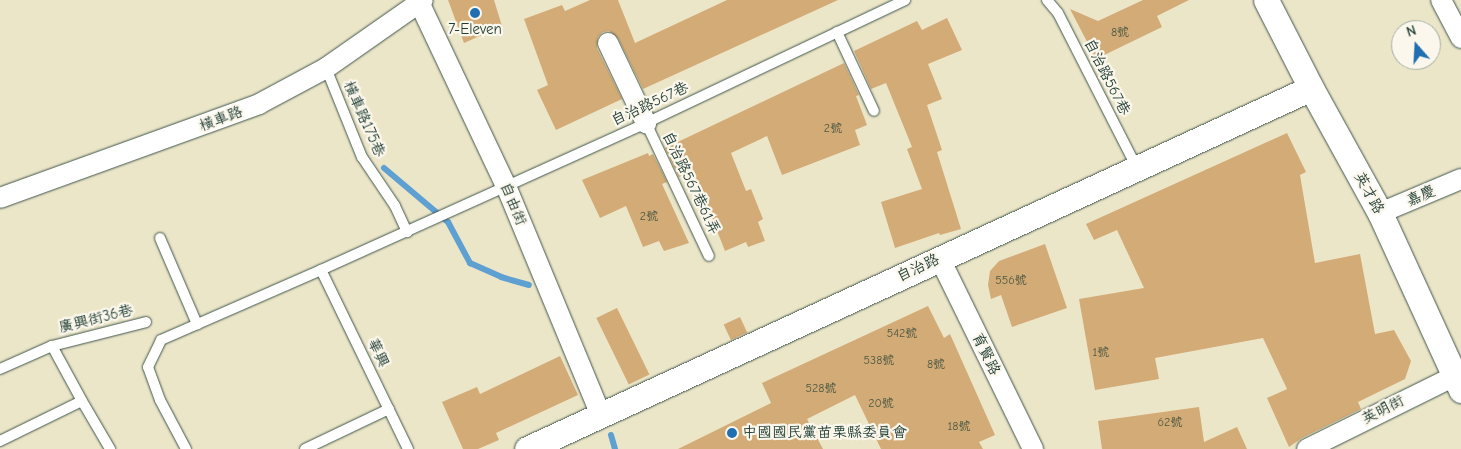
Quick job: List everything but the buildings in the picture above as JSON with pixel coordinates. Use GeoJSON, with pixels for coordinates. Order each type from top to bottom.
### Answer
{"type":"FeatureCollection","features":[{"type":"Feature","properties":{"kind":"street","name":"英才路"},"geometry":{"type":"LineString","coordinates":[[1266,0],[1311,88],[1380,213],[1459,379]]}},
{"type":"Feature","properties":{"kind":"street"},"geometry":{"type":"LineString","coordinates":[[1442,0],[1461,38]]}},
{"type":"Feature","properties":{"kind":"street","name":"橫車路"},"geometry":{"type":"LineString","coordinates":[[0,198],[259,104],[326,68],[420,1]]}},
{"type":"Feature","properties":{"kind":"street","name":"自由街"},"geometry":{"type":"LineString","coordinates":[[420,1],[506,186],[598,413]]}},
{"type":"Feature","properties":{"kind":"street"},"geometry":{"type":"LineString","coordinates":[[608,43],[646,123]]}},
{"type":"Feature","properties":{"kind":"street","name":"自治路"},"geometry":{"type":"LineString","coordinates":[[526,449],[598,413],[1137,169],[1311,88]]}},
{"type":"Feature","properties":{"kind":"street","name":"嘉慶"},"geometry":{"type":"LineString","coordinates":[[1380,213],[1461,179]]}},
{"type":"Feature","properties":{"kind":"street","name":"育賢路"},"geometry":{"type":"LineString","coordinates":[[940,258],[1032,449]]}},
{"type":"Feature","properties":{"kind":"street","name":"英明街"},"geometry":{"type":"LineString","coordinates":[[1307,449],[1459,379]]}},
{"type":"Feature","properties":{"kind":"lane","name":"自治路567巷"},"geometry":{"type":"LineString","coordinates":[[407,232],[646,123],[905,0]]}},
{"type":"Feature","properties":{"kind":"lane","name":"自治路567巷"},"geometry":{"type":"LineString","coordinates":[[1047,0],[1058,13],[1137,169]]}},
{"type":"Feature","properties":{"kind":"lane"},"geometry":{"type":"LineString","coordinates":[[837,32],[874,111]]}},
{"type":"Feature","properties":{"kind":"lane","name":"橫車路175巷"},"geometry":{"type":"LineString","coordinates":[[326,68],[362,157],[395,206],[407,232]]}},
{"type":"Feature","properties":{"kind":"lane","name":"自治路567巷61弄"},"geometry":{"type":"LineString","coordinates":[[646,123],[709,256]]}},
{"type":"Feature","properties":{"kind":"lane"},"geometry":{"type":"LineString","coordinates":[[186,449],[160,400],[148,367],[161,340],[407,232]]}},
{"type":"Feature","properties":{"kind":"lane"},"geometry":{"type":"LineString","coordinates":[[160,238],[197,324]]}},
{"type":"Feature","properties":{"kind":"lane","name":"華興"},"geometry":{"type":"LineString","coordinates":[[321,270],[408,449]]}},
{"type":"Feature","properties":{"kind":"lane","name":"廣興街36巷"},"geometry":{"type":"LineString","coordinates":[[0,369],[52,346],[146,322]]}},
{"type":"Feature","properties":{"kind":"lane","name":"廣興街36巷"},"geometry":{"type":"LineString","coordinates":[[52,346],[110,449]]}},
{"type":"Feature","properties":{"kind":"lane"},"geometry":{"type":"LineString","coordinates":[[0,441],[82,401]]}},
{"type":"Feature","properties":{"kind":"lane"},"geometry":{"type":"LineString","coordinates":[[304,449],[390,409]]}},
{"type":"Feature","properties":{"kind":"waterway"},"geometry":{"type":"LineString","coordinates":[[384,168],[448,222],[470,263],[501,277],[529,285]]}},
{"type":"Feature","properties":{"kind":"waterway"},"geometry":{"type":"LineString","coordinates":[[611,435],[615,449]]}},
{"type":"Feature","properties":{"kind":"place","name":"7-Eleven"},"geometry":{"type":"Point","coordinates":[475,13]}},
{"type":"Feature","properties":{"kind":"place","name":"中國國民黨苗栗縣委員會"},"geometry":{"type":"Point","coordinates":[732,433]}}]}
